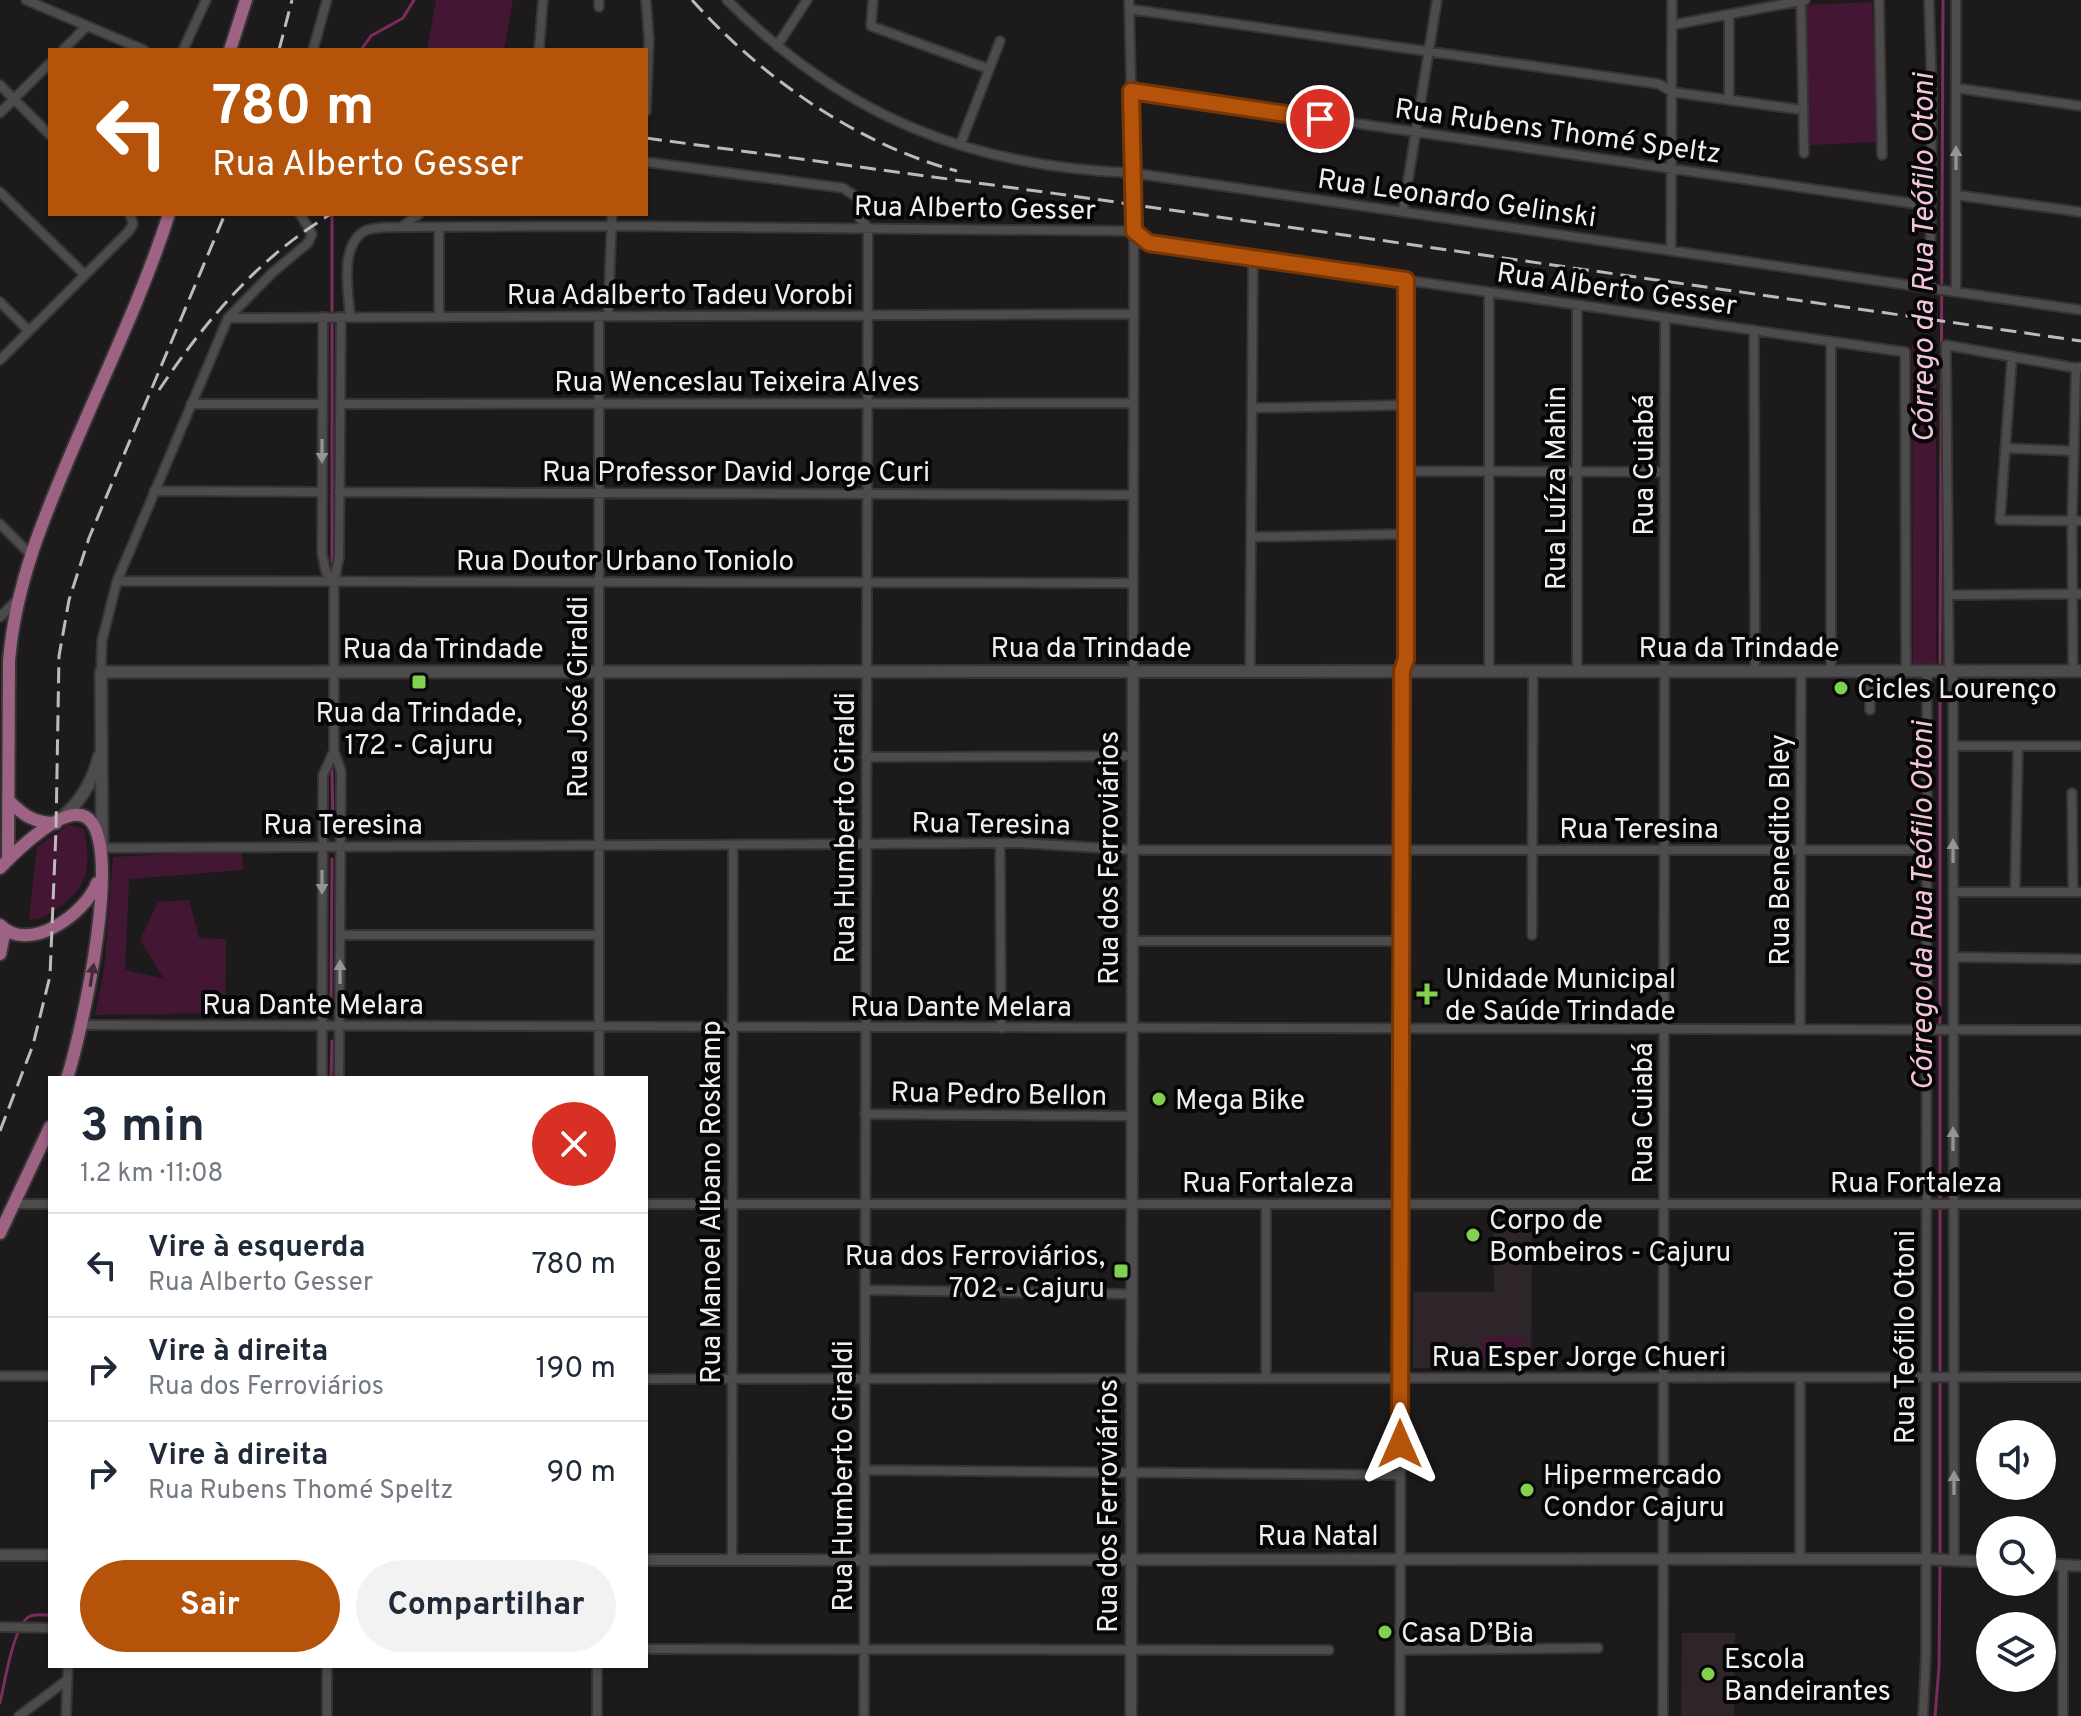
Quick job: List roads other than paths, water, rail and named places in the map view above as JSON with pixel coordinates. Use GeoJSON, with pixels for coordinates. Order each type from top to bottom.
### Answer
{"type":"FeatureCollection","features":[{"type":"Feature","properties":{"kind":"main road"},"geometry":{"type":"LineString","coordinates":[[231,48],[246,0]]}},
{"type":"Feature","properties":{"kind":"main road"},"geometry":{"type":"LineString","coordinates":[[4,864],[8,800],[9,661],[30,554],[168,216]]}},
{"type":"Feature","properties":{"kind":"main road","name":"Rua da Trindade"},"geometry":{"type":"LineString","coordinates":[[101,672],[2077,671]]}},
{"type":"Feature","properties":{"kind":"main road"},"geometry":{"type":"LineString","coordinates":[[68,1076],[82,1025],[97,941],[102,848],[101,672]]}},
{"type":"Feature","properties":{"kind":"main road"},"geometry":{"type":"LineString","coordinates":[[8,800],[34,821],[56,823],[78,802],[87,788],[98,759],[103,731]]}},
{"type":"Feature","properties":{"kind":"main road"},"geometry":{"type":"LineString","coordinates":[[4,864],[24,843],[73,816],[86,818],[94,827],[102,848]]}},
{"type":"Feature","properties":{"kind":"main road"},"geometry":{"type":"LineString","coordinates":[[0,954],[2,928],[29,934],[53,928],[87,902],[101,868]]}},
{"type":"Feature","properties":{"kind":"main road"},"geometry":{"type":"LineString","coordinates":[[0,1233],[48,1132]]}},
{"type":"Feature","properties":{"kind":"street"},"geometry":{"type":"LineString","coordinates":[[26,0],[139,48]]}},
{"type":"Feature","properties":{"kind":"street"},"geometry":{"type":"LineString","coordinates":[[184,48],[206,0]]}},
{"type":"Feature","properties":{"kind":"street"},"geometry":{"type":"LineString","coordinates":[[314,48],[327,0]]}},
{"type":"Feature","properties":{"kind":"street"},"geometry":{"type":"LineString","coordinates":[[539,48],[543,0]]}},
{"type":"Feature","properties":{"kind":"street"},"geometry":{"type":"LineString","coordinates":[[646,0],[648,63]]}},
{"type":"Feature","properties":{"kind":"street","name":"Rua Leonardo Gelinski"},"geometry":{"type":"LineString","coordinates":[[727,0],[777,46],[854,100],[905,124],[1004,158],[1049,167],[1133,173],[1403,211],[2081,310]]}},
{"type":"Feature","properties":{"kind":"street"},"geometry":{"type":"LineString","coordinates":[[777,46],[807,0]]}},
{"type":"Feature","properties":{"kind":"street"},"geometry":{"type":"LineString","coordinates":[[873,0],[871,26],[989,69]]}},
{"type":"Feature","properties":{"kind":"street"},"geometry":{"type":"LineString","coordinates":[[1403,211],[1437,0]]}},
{"type":"Feature","properties":{"kind":"street"},"geometry":{"type":"LineString","coordinates":[[1661,0],[1672,1],[1671,249]]}},
{"type":"Feature","properties":{"kind":"street"},"geometry":{"type":"LineString","coordinates":[[1672,25],[1729,14],[1760,4],[1803,0],[1804,153]]}},
{"type":"Feature","properties":{"kind":"street"},"geometry":{"type":"LineString","coordinates":[[1879,0],[1882,155]]}},
{"type":"Feature","properties":{"kind":"street"},"geometry":{"type":"LineString","coordinates":[[1929,0],[1933,288]]}},
{"type":"Feature","properties":{"kind":"street"},"geometry":{"type":"LineString","coordinates":[[1954,291],[1956,0]]}},
{"type":"Feature","properties":{"kind":"street"},"geometry":{"type":"LineString","coordinates":[[1129,4],[1428,52],[1659,84],[1672,92],[1803,110]]}},
{"type":"Feature","properties":{"kind":"street","name":"Rua dos Ferroviários"},"geometry":{"type":"LineString","coordinates":[[1129,4],[1134,231],[1131,1716]]}},
{"type":"Feature","properties":{"kind":"street"},"geometry":{"type":"LineString","coordinates":[[1729,14],[1729,100]]}},
{"type":"Feature","properties":{"kind":"street"},"geometry":{"type":"LineString","coordinates":[[65,48],[87,26]]}},
{"type":"Feature","properties":{"kind":"street"},"geometry":{"type":"LineString","coordinates":[[960,145],[1000,41]]}},
{"type":"Feature","properties":{"kind":"street"},"geometry":{"type":"LineString","coordinates":[[0,113],[48,65]]}},
{"type":"Feature","properties":{"kind":"street"},"geometry":{"type":"LineString","coordinates":[[1659,84],[1672,72]]}},
{"type":"Feature","properties":{"kind":"street"},"geometry":{"type":"LineString","coordinates":[[0,85],[48,133]]}},
{"type":"Feature","properties":{"kind":"street"},"geometry":{"type":"LineString","coordinates":[[1956,88],[2081,106]]}},
{"type":"Feature","properties":{"kind":"street","name":"Rua Rubens Thomé Speltz"},"geometry":{"type":"LineString","coordinates":[[1131,91],[1931,206]]}},
{"type":"Feature","properties":{"kind":"street"},"geometry":{"type":"LineString","coordinates":[[648,162],[843,188],[858,198],[860,219],[868,228]]}},
{"type":"Feature","properties":{"kind":"street"},"geometry":{"type":"LineString","coordinates":[[0,192],[85,275]]}},
{"type":"Feature","properties":{"kind":"street"},"geometry":{"type":"LineString","coordinates":[[1956,195],[2081,212]]}},
{"type":"Feature","properties":{"kind":"street"},"geometry":{"type":"LineString","coordinates":[[0,360],[129,231],[133,224],[131,216]]}},
{"type":"Feature","properties":{"kind":"street"},"geometry":{"type":"LineString","coordinates":[[101,672],[104,628],[117,581],[228,318],[272,273],[308,243],[312,234],[301,216]]}},
{"type":"Feature","properties":{"kind":"street"},"geometry":{"type":"LineString","coordinates":[[401,227],[416,216]]}},
{"type":"Feature","properties":{"kind":"street","name":"Rua José Giraldi"},"geometry":{"type":"LineString","coordinates":[[599,1076],[599,404],[612,216]]}},
{"type":"Feature","properties":{"kind":"street","name":"Rua Alberto Gesser"},"geometry":{"type":"LineString","coordinates":[[345,317],[350,252],[359,236],[368,230],[401,227],[612,226],[1134,231],[1149,243],[1905,352],[1906,671]]}},
{"type":"Feature","properties":{"kind":"street"},"geometry":{"type":"LineString","coordinates":[[439,227],[439,317]]}},
{"type":"Feature","properties":{"kind":"street","name":"Rua Humberto Giraldi"},"geometry":{"type":"LineString","coordinates":[[864,1716],[868,228]]}},
{"type":"Feature","properties":{"kind":"street"},"geometry":{"type":"LineString","coordinates":[[1250,671],[1253,258]]}},
{"type":"Feature","properties":{"kind":"street"},"geometry":{"type":"LineString","coordinates":[[1400,1716],[1401,850],[1402,671],[1406,659],[1406,280]]}},
{"type":"Feature","properties":{"kind":"street"},"geometry":{"type":"LineString","coordinates":[[1489,292],[1489,671]]}},
{"type":"Feature","properties":{"kind":"street"},"geometry":{"type":"LineString","coordinates":[[0,302],[29,331]]}},
{"type":"Feature","properties":{"kind":"street","name":"Rua Luíza Mahin"},"geometry":{"type":"LineString","coordinates":[[1577,305],[1577,671]]}},
{"type":"Feature","properties":{"kind":"street","name":"Rua Adalberto Tadeu Vorobi"},"geometry":{"type":"LineString","coordinates":[[228,318],[1133,314]]}},
{"type":"Feature","properties":{"kind":"street"},"geometry":{"type":"LineString","coordinates":[[323,317],[323,564],[334,582]]}},
{"type":"Feature","properties":{"kind":"street"},"geometry":{"type":"LineString","coordinates":[[339,1076],[341,771],[334,751],[334,582],[339,557],[340,404],[345,317]]}},
{"type":"Feature","properties":{"kind":"street","name":"Rua Cuiabá"},"geometry":{"type":"LineString","coordinates":[[1663,1716],[1665,317]]}},
{"type":"Feature","properties":{"kind":"street"},"geometry":{"type":"LineString","coordinates":[[1754,330],[1755,671]]}},
{"type":"Feature","properties":{"kind":"street"},"geometry":{"type":"LineString","coordinates":[[1831,341],[1831,671]]}},
{"type":"Feature","properties":{"kind":"street","name":"Rua Teófilo Otoni"},"geometry":{"type":"LineString","coordinates":[[1954,1561],[1953,746],[1946,345],[2012,357]]}},
{"type":"Feature","properties":{"kind":"street"},"geometry":{"type":"LineString","coordinates":[[2077,521],[2000,520],[2012,357],[2078,368],[2074,451],[2077,521],[2077,671]]}},
{"type":"Feature","properties":{"kind":"street","name":"Rua Wenceslau Teixeira Alves"},"geometry":{"type":"LineString","coordinates":[[340,404],[1133,403]]}},
{"type":"Feature","properties":{"kind":"street"},"geometry":{"type":"LineString","coordinates":[[191,404],[322,404]]}},
{"type":"Feature","properties":{"kind":"street"},"geometry":{"type":"LineString","coordinates":[[1252,408],[1407,405]]}},
{"type":"Feature","properties":{"kind":"street"},"geometry":{"type":"LineString","coordinates":[[2005,448],[2074,451]]}},
{"type":"Feature","properties":{"kind":"street"},"geometry":{"type":"LineString","coordinates":[[1406,471],[1665,472]]}},
{"type":"Feature","properties":{"kind":"street"},"geometry":{"type":"LineString","coordinates":[[154,491],[322,492]]}},
{"type":"Feature","properties":{"kind":"street","name":"Rua Professor David Jorge Curi"},"geometry":{"type":"LineString","coordinates":[[339,492],[1133,495]]}},
{"type":"Feature","properties":{"kind":"street"},"geometry":{"type":"LineString","coordinates":[[0,524],[30,554]]}},
{"type":"Feature","properties":{"kind":"street"},"geometry":{"type":"LineString","coordinates":[[1251,537],[1406,534]]}},
{"type":"Feature","properties":{"kind":"street","name":"Rua Doutor Urbano Toniolo"},"geometry":{"type":"LineString","coordinates":[[117,581],[1133,583]]}},
{"type":"Feature","properties":{"kind":"street"},"geometry":{"type":"LineString","coordinates":[[1949,595],[2077,594]]}},
{"type":"Feature","properties":{"kind":"street"},"geometry":{"type":"LineString","coordinates":[[0,617],[19,598]]}},
{"type":"Feature","properties":{"kind":"street"},"geometry":{"type":"LineString","coordinates":[[1532,935],[1533,671]]}},
{"type":"Feature","properties":{"kind":"street","name":"Rua Benedito Bley"},"geometry":{"type":"LineString","coordinates":[[1800,1030],[1801,671]]}},
{"type":"Feature","properties":{"kind":"street"},"geometry":{"type":"LineString","coordinates":[[1870,671],[1870,710]]}},
{"type":"Feature","properties":{"kind":"street","name":"Rua Teófilo Otoni"},"geometry":{"type":"LineString","coordinates":[[1923,1716],[1927,671]]}},
{"type":"Feature","properties":{"kind":"street"},"geometry":{"type":"LineString","coordinates":[[1953,746],[2081,746]]}},
{"type":"Feature","properties":{"kind":"street"},"geometry":{"type":"LineString","coordinates":[[2015,892],[2018,746]]}},
{"type":"Feature","properties":{"kind":"street"},"geometry":{"type":"LineString","coordinates":[[322,1076],[323,775],[334,751]]}},
{"type":"Feature","properties":{"kind":"street"},"geometry":{"type":"LineString","coordinates":[[866,757],[1133,756]]}},
{"type":"Feature","properties":{"kind":"street"},"geometry":{"type":"LineString","coordinates":[[1953,892],[2077,892],[2072,793]]}},
{"type":"Feature","properties":{"kind":"street"},"geometry":{"type":"LineString","coordinates":[[1000,843],[1001,1028]]}},
{"type":"Feature","properties":{"kind":"street","name":"Rua Teresina"},"geometry":{"type":"LineString","coordinates":[[102,848],[1000,843],[1065,844],[1133,850],[1927,850]]}},
{"type":"Feature","properties":{"kind":"street","name":"Rua Manoel Albano Roskamp"},"geometry":{"type":"LineString","coordinates":[[732,1560],[733,845]]}},
{"type":"Feature","properties":{"kind":"street"},"geometry":{"type":"LineString","coordinates":[[340,935],[599,935]]}},
{"type":"Feature","properties":{"kind":"street"},"geometry":{"type":"LineString","coordinates":[[1132,941],[1401,941]]}},
{"type":"Feature","properties":{"kind":"street"},"geometry":{"type":"LineString","coordinates":[[1953,957],[2081,959]]}},
{"type":"Feature","properties":{"kind":"street","name":"Rua Dante Melara"},"geometry":{"type":"LineString","coordinates":[[82,1025],[2081,1030]]}},
{"type":"Feature","properties":{"kind":"street","name":"Rua Pedro Bellon"},"geometry":{"type":"LineString","coordinates":[[865,1114],[1132,1116]]}},
{"type":"Feature","properties":{"kind":"street"},"geometry":{"type":"LineString","coordinates":[[16,1204],[48,1204]]}},
{"type":"Feature","properties":{"kind":"street","name":"Rua Fortaleza"},"geometry":{"type":"LineString","coordinates":[[648,1204],[2081,1204]]}},
{"type":"Feature","properties":{"kind":"street"},"geometry":{"type":"LineString","coordinates":[[1266,1204],[1266,1378]]}},
{"type":"Feature","properties":{"kind":"street"},"geometry":{"type":"LineString","coordinates":[[865,1290],[1132,1294]]}},
{"type":"Feature","properties":{"kind":"street"},"geometry":{"type":"LineString","coordinates":[[0,1376],[48,1376]]}},
{"type":"Feature","properties":{"kind":"street"},"geometry":{"type":"LineString","coordinates":[[1800,1377],[1800,1559]]}},
{"type":"Feature","properties":{"kind":"street","name":"Rua Esper Jorge Chueri"},"geometry":{"type":"LineString","coordinates":[[648,1379],[2081,1377]]}},
{"type":"Feature","properties":{"kind":"street"},"geometry":{"type":"LineString","coordinates":[[864,1470],[1400,1475]]}},
{"type":"Feature","properties":{"kind":"street"},"geometry":{"type":"LineString","coordinates":[[0,1555],[48,1555]]}},
{"type":"Feature","properties":{"kind":"street","name":"Rua Natal"},"geometry":{"type":"LineString","coordinates":[[648,1560],[1926,1559],[1976,1562]]}},
{"type":"Feature","properties":{"kind":"street"},"geometry":{"type":"LineString","coordinates":[[2056,1565],[2081,1566]]}},
{"type":"Feature","properties":{"kind":"street"},"geometry":{"type":"LineString","coordinates":[[2063,1565],[2063,1716]]}},
{"type":"Feature","properties":{"kind":"street"},"geometry":{"type":"LineString","coordinates":[[0,1627],[48,1628]]}},
{"type":"Feature","properties":{"kind":"street"},"geometry":{"type":"LineString","coordinates":[[1400,1650],[1598,1648]]}},
{"type":"Feature","properties":{"kind":"street"},"geometry":{"type":"LineString","coordinates":[[648,1649],[1329,1650]]}},
{"type":"Feature","properties":{"kind":"street"},"geometry":{"type":"LineString","coordinates":[[66,1716],[68,1668]]}},
{"type":"Feature","properties":{"kind":"street"},"geometry":{"type":"LineString","coordinates":[[327,1668],[327,1716]]}},
{"type":"Feature","properties":{"kind":"street"},"geometry":{"type":"LineString","coordinates":[[597,1668],[597,1716]]}},
{"type":"Feature","properties":{"kind":"street"},"geometry":{"type":"LineString","coordinates":[[19,1716],[67,1680]]}},
{"type":"Feature","properties":{"kind":"waterway"},"geometry":{"type":"LineString","coordinates":[[362,48],[371,36],[403,18],[414,0]]}},
{"type":"Feature","properties":{"kind":"waterway","name":"Córrego da Rua Teófilo Otoni"},"geometry":{"type":"LineString","coordinates":[[1940,668],[1943,0]]}},
{"type":"Feature","properties":{"kind":"waterway"},"geometry":{"type":"LineString","coordinates":[[332,216],[332,562]]}},
{"type":"Feature","properties":{"kind":"waterway","name":"Córrego da Rua Teófilo Otoni"},"geometry":{"type":"LineString","coordinates":[[1940,676],[1940,1556]]}},
{"type":"Feature","properties":{"kind":"waterway"},"geometry":{"type":"LineString","coordinates":[[332,770],[333,828]]}},
{"type":"Feature","properties":{"kind":"waterway"},"geometry":{"type":"LineString","coordinates":[[331,1009],[332,859]]}},
{"type":"Feature","properties":{"kind":"waterway"},"geometry":{"type":"LineString","coordinates":[[331,1076],[332,1041]]}},
{"type":"Feature","properties":{"kind":"waterway","name":"Córrego da Rua Teófilo Otoni"},"geometry":{"type":"LineString","coordinates":[[1935,1716],[1940,1564]]}},
{"type":"Feature","properties":{"kind":"waterway"},"geometry":{"type":"LineString","coordinates":[[0,1703],[10,1655],[19,1630],[30,1616],[48,1615]]}},
{"type":"Feature","properties":{"kind":"railway"},"geometry":{"type":"LineString","coordinates":[[280,48],[292,0]]}},
{"type":"Feature","properties":{"kind":"railway"},"geometry":{"type":"LineString","coordinates":[[692,0],[748,55],[812,104],[883,144],[957,171]]}},
{"type":"Feature","properties":{"kind":"railway"},"geometry":{"type":"LineString","coordinates":[[648,138],[2081,341]]}},
{"type":"Feature","properties":{"kind":"railway"},"geometry":{"type":"LineString","coordinates":[[0,1131],[33,1045],[50,976],[59,656],[69,600],[89,538],[224,216]]}},
{"type":"Feature","properties":{"kind":"railway"},"geometry":{"type":"LineString","coordinates":[[159,390],[195,339],[235,292],[280,250],[328,216]]}},
{"type":"Feature","properties":{"kind":"place","name":"Rua da Trindade, 172 - Cajuru"},"geometry":{"type":"Point","coordinates":[419,682]}},
{"type":"Feature","properties":{"kind":"place","name":"Cicles Lourenço"},"geometry":{"type":"Point","coordinates":[1841,688]}},
{"type":"Feature","properties":{"kind":"place","name":"Unidade Municipal de Saúde Trindade"},"geometry":{"type":"Point","coordinates":[1427,994]}},
{"type":"Feature","properties":{"kind":"place","name":"Mega Bike"},"geometry":{"type":"Point","coordinates":[1159,1099]}},
{"type":"Feature","properties":{"kind":"place","name":"Corpo de Bombeiros - Cajuru"},"geometry":{"type":"Point","coordinates":[1473,1235]}},
{"type":"Feature","properties":{"kind":"place","name":"Rua dos Ferroviários, 702 - Cajuru"},"geometry":{"type":"Point","coordinates":[1121,1271]}},
{"type":"Feature","properties":{"kind":"place","name":"Hipermercado Condor Cajuru"},"geometry":{"type":"Point","coordinates":[1527,1490]}},
{"type":"Feature","properties":{"kind":"place","name":"Casa D’Bia"},"geometry":{"type":"Point","coordinates":[1385,1632]}},
{"type":"Feature","properties":{"kind":"place","name":"Escola Bandeirantes"},"geometry":{"type":"Point","coordinates":[1708,1674]}}]}
